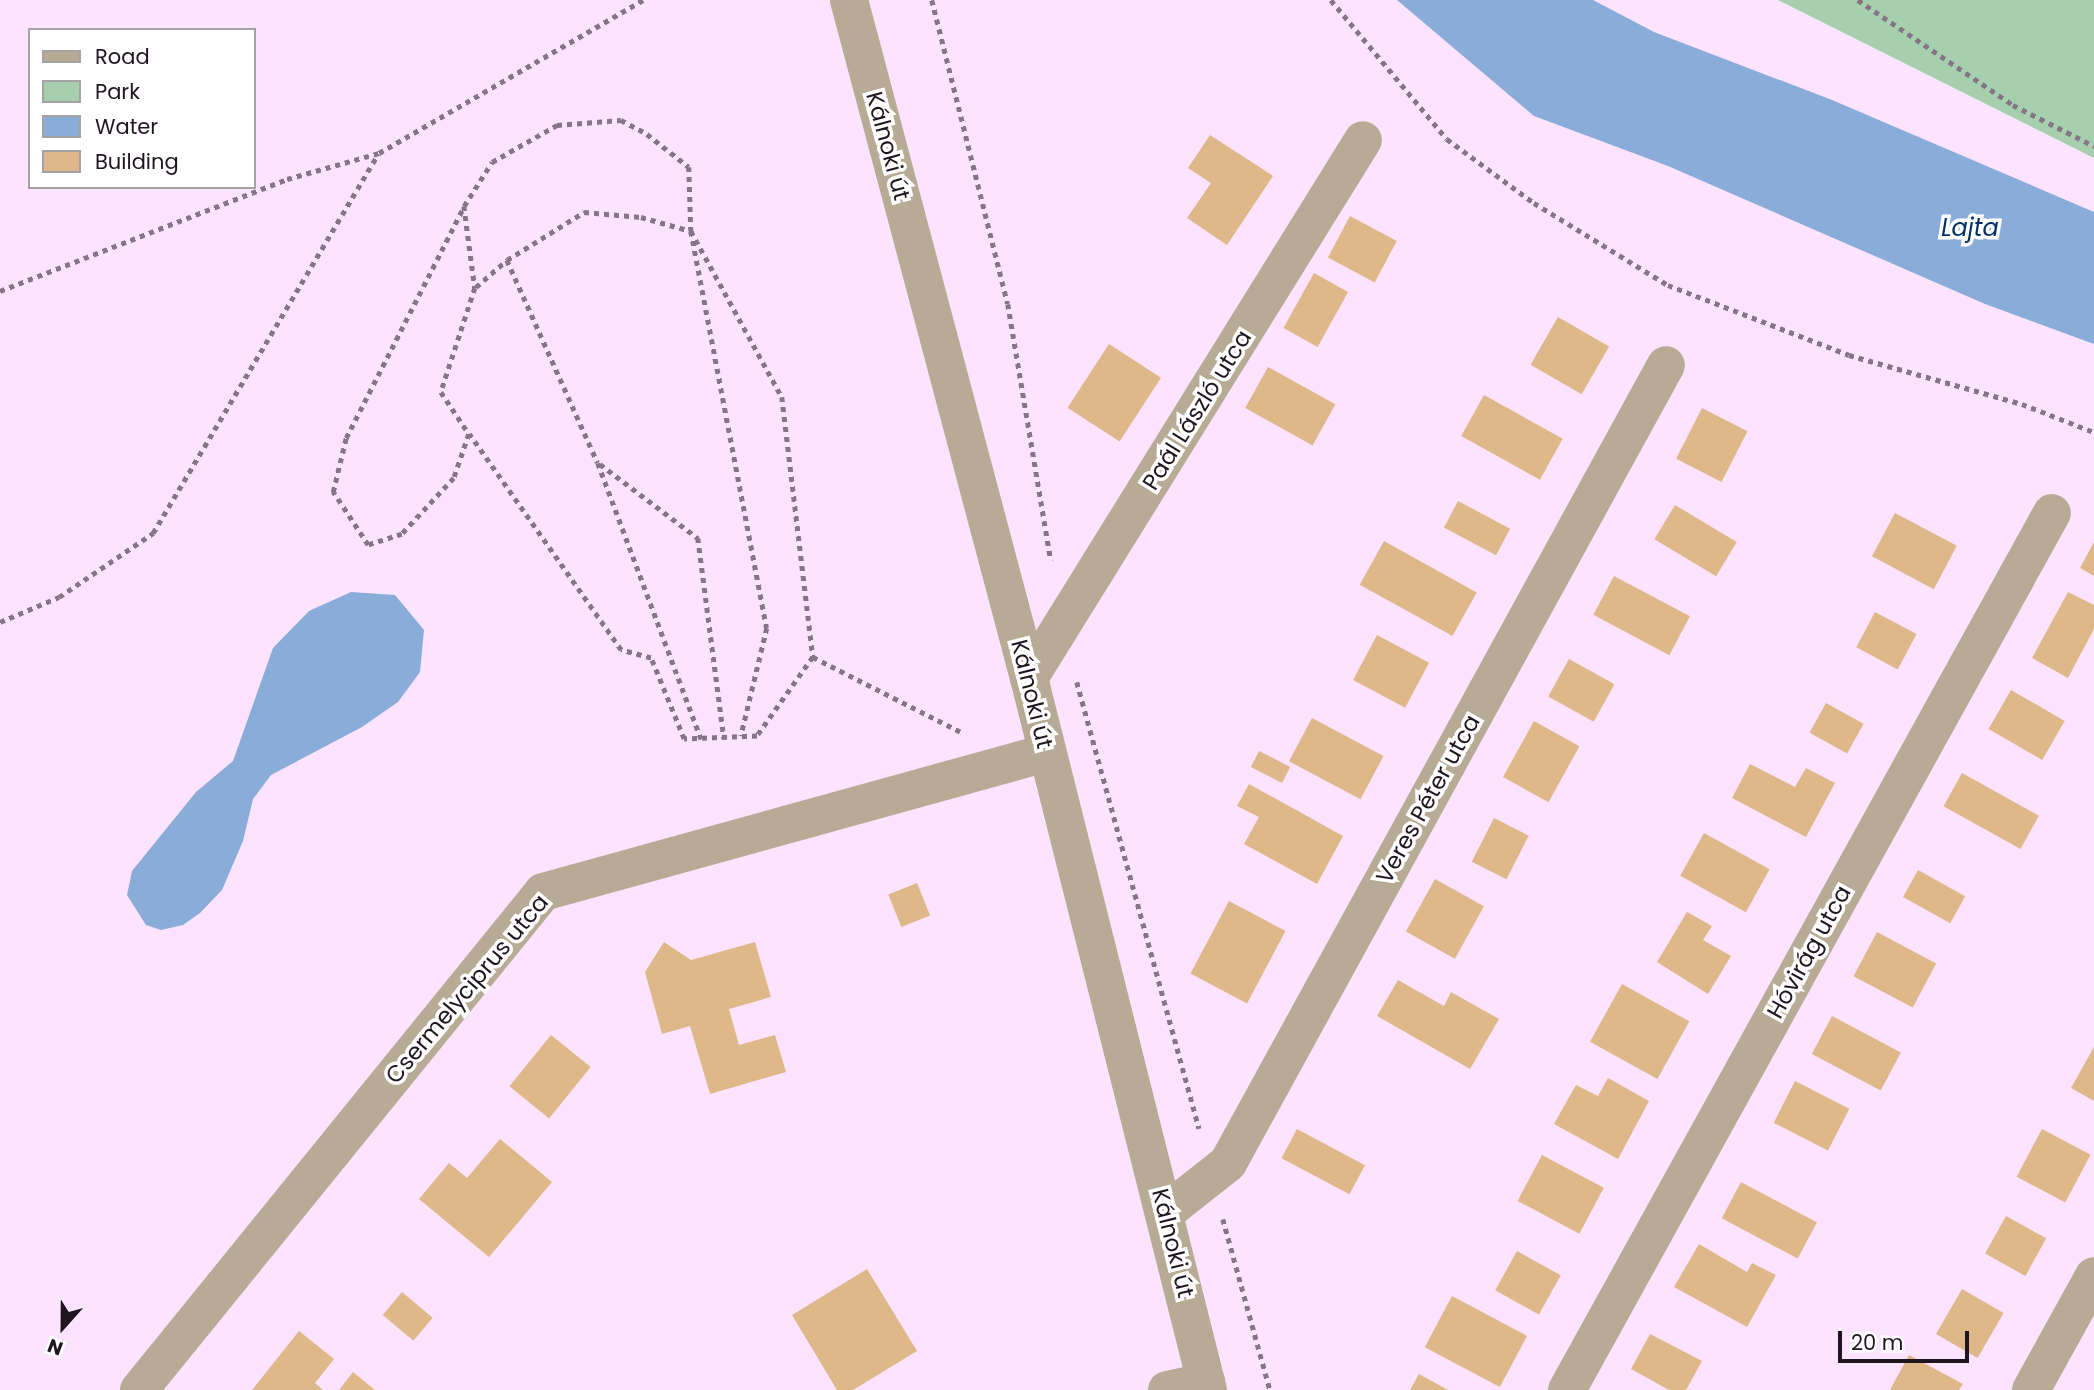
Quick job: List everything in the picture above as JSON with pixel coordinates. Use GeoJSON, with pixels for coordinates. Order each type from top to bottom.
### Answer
{"type":"FeatureCollection","features":[{"type":"Feature","properties":{"kind":"street","name":"Kálnoki út"},"geometry":{"type":"LineString","coordinates":[[849,0],[1029,678],[1032,757],[1166,1212],[1207,1386]]}},
{"type":"Feature","properties":{"kind":"street","name":"Paál László utca"},"geometry":{"type":"LineString","coordinates":[[1029,678],[1063,628],[1363,140]]}},
{"type":"Feature","properties":{"kind":"street","name":"Veres Péter utca"},"geometry":{"type":"LineString","coordinates":[[1166,1212],[1228,1163],[1666,365]]}},
{"type":"Feature","properties":{"kind":"street","name":"Hóvirág utca"},"geometry":{"type":"LineString","coordinates":[[1567,1390],[2052,513]]}},
{"type":"Feature","properties":{"kind":"street","name":"Csermelyciprus utca"},"geometry":{"type":"LineString","coordinates":[[139,1390],[543,892],[1032,757]]}},
{"type":"Feature","properties":{"kind":"street"},"geometry":{"type":"LineString","coordinates":[[2031,1390],[2094,1276]]}},
{"type":"Feature","properties":{"kind":"street"},"geometry":{"type":"LineString","coordinates":[[1167,1390],[1207,1386]]}},
{"type":"Feature","properties":{"kind":"path"},"geometry":{"type":"LineString","coordinates":[[0,290],[287,179],[379,153],[643,0]]}},
{"type":"Feature","properties":{"kind":"path"},"geometry":{"type":"LineString","coordinates":[[932,0],[1007,304],[1063,628],[1270,1390]]}},
{"type":"Feature","properties":{"kind":"path"},"geometry":{"type":"LineString","coordinates":[[1331,0],[1447,139],[1534,203],[1668,285],[1849,355],[2022,404],[2094,432]]}},
{"type":"Feature","properties":{"kind":"path"},"geometry":{"type":"LineString","coordinates":[[1858,0],[2013,105],[2094,146]]}},
{"type":"Feature","properties":{"kind":"path"},"geometry":{"type":"LineString","coordinates":[[469,434],[454,478],[402,534],[368,545],[333,492],[346,438],[464,206],[492,162],[557,125],[621,120],[647,134],[689,167],[691,231],[768,628],[741,737]]}},
{"type":"Feature","properties":{"kind":"path"},"geometry":{"type":"LineString","coordinates":[[0,622],[59,597],[153,533],[379,153]]}},
{"type":"Feature","properties":{"kind":"path"},"geometry":{"type":"LineString","coordinates":[[464,206],[475,288],[441,392],[621,650],[650,658],[684,739],[757,736],[813,657],[782,397],[691,231],[641,217],[584,212],[507,260],[475,288]]}},
{"type":"Feature","properties":{"kind":"path"},"geometry":{"type":"LineString","coordinates":[[507,260],[598,463],[701,738]]}},
{"type":"Feature","properties":{"kind":"path"},"geometry":{"type":"LineString","coordinates":[[598,463],[698,538],[724,738]]}},
{"type":"Feature","properties":{"kind":"path"},"geometry":{"type":"LineString","coordinates":[[813,657],[1032,757]]}},
{"type":"Feature","properties":{"kind":"green space"},"geometry":{"type":"Polygon","coordinates":[[[1778,0],[2094,0],[2094,158],[1778,0]]]}},
{"type":"Feature","properties":{"kind":"water","name":"Lajta"},"geometry":{"type":"Polygon","coordinates":[[[1397,0],[1593,0],[1654,32],[1832,100],[2094,212],[2094,344],[1985,304],[1668,166],[1534,116],[1397,0]]]}},
{"type":"Feature","properties":{"kind":"water"},"geometry":{"type":"Polygon","coordinates":[[[351,592],[395,595],[424,630],[420,672],[398,702],[362,727],[271,775],[253,799],[243,841],[222,890],[200,913],[183,925],[161,930],[146,925],[127,895],[132,871],[196,792],[233,761],[273,648],[309,611],[351,592]]]}},
{"type":"Feature","properties":{"kind":"building"},"geometry":{"type":"Polygon","coordinates":[[[1210,135],[1273,176],[1227,245],[1187,218],[1211,183],[1188,168],[1210,135]]]}},
{"type":"Feature","properties":{"kind":"building"},"geometry":{"type":"Polygon","coordinates":[[[1350,216],[1397,241],[1375,282],[1328,257],[1350,216]]]}},
{"type":"Feature","properties":{"kind":"building"},"geometry":{"type":"Polygon","coordinates":[[[1314,273],[1348,292],[1318,347],[1283,328],[1314,273]]]}},
{"type":"Feature","properties":{"kind":"building"},"geometry":{"type":"Polygon","coordinates":[[[1558,317],[1609,347],[1582,394],[1530,365],[1558,317]]]}},
{"type":"Feature","properties":{"kind":"building"},"geometry":{"type":"Polygon","coordinates":[[[1109,344],[1161,378],[1120,442],[1068,408],[1109,344]]]}},
{"type":"Feature","properties":{"kind":"building"},"geometry":{"type":"Polygon","coordinates":[[[1268,367],[1335,404],[1313,445],[1245,408],[1268,367]]]}},
{"type":"Feature","properties":{"kind":"building"},"geometry":{"type":"Polygon","coordinates":[[[1484,395],[1563,439],[1540,480],[1461,436],[1484,395]]]}},
{"type":"Feature","properties":{"kind":"building"},"geometry":{"type":"Polygon","coordinates":[[[1702,408],[1747,431],[1722,482],[1676,459],[1702,408]]]}},
{"type":"Feature","properties":{"kind":"building"},"geometry":{"type":"Polygon","coordinates":[[[1458,501],[1510,529],[1496,555],[1444,527],[1458,501]]]}},
{"type":"Feature","properties":{"kind":"building"},"geometry":{"type":"Polygon","coordinates":[[[1675,505],[1737,542],[1716,576],[1654,539],[1675,505]]]}},
{"type":"Feature","properties":{"kind":"building"},"geometry":{"type":"Polygon","coordinates":[[[1895,513],[1957,546],[1934,589],[1872,556],[1895,513]]]}},
{"type":"Feature","properties":{"kind":"building"},"geometry":{"type":"Polygon","coordinates":[[[1384,541],[1477,592],[1452,636],[1360,585],[1384,541]]]}},
{"type":"Feature","properties":{"kind":"building"},"geometry":{"type":"Polygon","coordinates":[[[2094,542],[2094,576],[2080,568],[2094,542]]]}},
{"type":"Feature","properties":{"kind":"building"},"geometry":{"type":"Polygon","coordinates":[[[1614,576],[1690,616],[1669,655],[1593,615],[1614,576]]]}},
{"type":"Feature","properties":{"kind":"building"},"geometry":{"type":"Polygon","coordinates":[[[2068,592],[2094,605],[2094,629],[2068,678],[2032,658],[2068,592]]]}},
{"type":"Feature","properties":{"kind":"building"},"geometry":{"type":"Polygon","coordinates":[[[1875,612],[1916,634],[1898,669],[1856,647],[1875,612]]]}},
{"type":"Feature","properties":{"kind":"building"},"geometry":{"type":"Polygon","coordinates":[[[1377,635],[1429,663],[1405,708],[1353,680],[1377,635]]]}},
{"type":"Feature","properties":{"kind":"building"},"geometry":{"type":"Polygon","coordinates":[[[1569,659],[1614,684],[1594,722],[1548,697],[1569,659]]]}},
{"type":"Feature","properties":{"kind":"building"},"geometry":{"type":"Polygon","coordinates":[[[2011,690],[2065,721],[2042,760],[1988,729],[2011,690]]]}},
{"type":"Feature","properties":{"kind":"building"},"geometry":{"type":"Polygon","coordinates":[[[1826,703],[1864,724],[1847,754],[1810,733],[1826,703]]]}},
{"type":"Feature","properties":{"kind":"building"},"geometry":{"type":"Polygon","coordinates":[[[1312,718],[1384,756],[1361,799],[1289,761],[1312,718]]]}},
{"type":"Feature","properties":{"kind":"building"},"geometry":{"type":"Polygon","coordinates":[[[1534,721],[1579,746],[1548,802],[1503,777],[1534,721]]]}},
{"type":"Feature","properties":{"kind":"building"},"geometry":{"type":"Polygon","coordinates":[[[1259,751],[1290,767],[1282,783],[1251,767],[1259,751]]]}},
{"type":"Feature","properties":{"kind":"building"},"geometry":{"type":"Polygon","coordinates":[[[1750,764],[1795,787],[1806,768],[1835,783],[1806,837],[1732,798],[1750,764]]]}},
{"type":"Feature","properties":{"kind":"building"},"geometry":{"type":"Polygon","coordinates":[[[1962,773],[2039,816],[2021,849],[1944,806],[1962,773]]]}},
{"type":"Feature","properties":{"kind":"building"},"geometry":{"type":"Polygon","coordinates":[[[1249,784],[1343,836],[1317,884],[1244,844],[1259,817],[1237,806],[1249,784]]]}},
{"type":"Feature","properties":{"kind":"building"},"geometry":{"type":"Polygon","coordinates":[[[1494,818],[1529,836],[1507,879],[1472,862],[1494,818]]]}},
{"type":"Feature","properties":{"kind":"building"},"geometry":{"type":"Polygon","coordinates":[[[1704,833],[1770,869],[1746,912],[1680,876],[1704,833]]]}},
{"type":"Feature","properties":{"kind":"building"},"geometry":{"type":"Polygon","coordinates":[[[1918,870],[1965,896],[1950,923],[1903,897],[1918,870]]]}},
{"type":"Feature","properties":{"kind":"building"},"geometry":{"type":"Polygon","coordinates":[[[1435,879],[1484,906],[1455,959],[1406,931],[1435,879]]]}},
{"type":"Feature","properties":{"kind":"building"},"geometry":{"type":"Polygon","coordinates":[[[917,883],[930,915],[901,927],[888,895],[917,883]]]}},
{"type":"Feature","properties":{"kind":"building"},"geometry":{"type":"Polygon","coordinates":[[[1229,901],[1286,931],[1247,1003],[1191,973],[1229,901]]]}},
{"type":"Feature","properties":{"kind":"building"},"geometry":{"type":"Polygon","coordinates":[[[1687,912],[1712,926],[1703,940],[1731,956],[1708,994],[1657,962],[1687,912]]]}},
{"type":"Feature","properties":{"kind":"building"},"geometry":{"type":"Polygon","coordinates":[[[1877,932],[1936,963],[1913,1008],[1854,976],[1877,932]]]}},
{"type":"Feature","properties":{"kind":"building"},"geometry":{"type":"Polygon","coordinates":[[[664,942],[691,960],[755,942],[771,997],[729,1009],[739,1045],[775,1035],[786,1072],[710,1094],[690,1026],[662,1034],[645,972],[664,942]]]}},
{"type":"Feature","properties":{"kind":"building"},"geometry":{"type":"Polygon","coordinates":[[[1398,980],[1444,1006],[1451,992],[1499,1019],[1470,1069],[1377,1016],[1398,980]]]}},
{"type":"Feature","properties":{"kind":"building"},"geometry":{"type":"Polygon","coordinates":[[[1622,984],[1689,1021],[1657,1079],[1590,1042],[1622,984]]]}},
{"type":"Feature","properties":{"kind":"building"},"geometry":{"type":"Polygon","coordinates":[[[1832,1016],[1901,1053],[1881,1091],[1812,1054],[1832,1016]]]}},
{"type":"Feature","properties":{"kind":"building"},"geometry":{"type":"Polygon","coordinates":[[[551,1035],[591,1067],[549,1118],[509,1086],[551,1035]]]}},
{"type":"Feature","properties":{"kind":"building"},"geometry":{"type":"Polygon","coordinates":[[[2094,1047],[2094,1101],[2071,1088],[2094,1047]]]}},
{"type":"Feature","properties":{"kind":"building"},"geometry":{"type":"Polygon","coordinates":[[[1608,1078],[1649,1101],[1618,1159],[1554,1124],[1576,1085],[1598,1096],[1608,1078]]]}},
{"type":"Feature","properties":{"kind":"building"},"geometry":{"type":"Polygon","coordinates":[[[1795,1081],[1849,1109],[1828,1151],[1774,1123],[1795,1081]]]}},
{"type":"Feature","properties":{"kind":"building"},"geometry":{"type":"Polygon","coordinates":[[[1297,1129],[1365,1165],[1349,1194],[1282,1158],[1297,1129]]]}},
{"type":"Feature","properties":{"kind":"building"},"geometry":{"type":"Polygon","coordinates":[[[2042,1129],[2091,1155],[2065,1203],[2017,1177],[2042,1129]]]}},
{"type":"Feature","properties":{"kind":"building"},"geometry":{"type":"Polygon","coordinates":[[[500,1139],[552,1182],[489,1257],[419,1199],[449,1163],[467,1178],[500,1139]]]}},
{"type":"Feature","properties":{"kind":"building"},"geometry":{"type":"Polygon","coordinates":[[[1542,1155],[1604,1188],[1579,1234],[1518,1201],[1542,1155]]]}},
{"type":"Feature","properties":{"kind":"building"},"geometry":{"type":"Polygon","coordinates":[[[1741,1182],[1817,1222],[1798,1259],[1722,1218],[1741,1182]]]}},
{"type":"Feature","properties":{"kind":"building"},"geometry":{"type":"Polygon","coordinates":[[[2006,1216],[2046,1238],[2025,1276],[1985,1254],[2006,1216]]]}},
{"type":"Feature","properties":{"kind":"building"},"geometry":{"type":"Polygon","coordinates":[[[1699,1244],[1747,1272],[1752,1263],[1776,1275],[1747,1327],[1674,1287],[1699,1244]]]}},
{"type":"Feature","properties":{"kind":"building"},"geometry":{"type":"Polygon","coordinates":[[[1517,1251],[1561,1275],[1539,1315],[1495,1290],[1517,1251]]]}},
{"type":"Feature","properties":{"kind":"building"},"geometry":{"type":"Polygon","coordinates":[[[867,1269],[917,1351],[853,1390],[837,1390],[792,1315],[867,1269]]]}},
{"type":"Feature","properties":{"kind":"building"},"geometry":{"type":"Polygon","coordinates":[[[1962,1289],[2004,1313],[1978,1358],[1936,1334],[1962,1289]]]}},
{"type":"Feature","properties":{"kind":"building"},"geometry":{"type":"Polygon","coordinates":[[[402,1292],[433,1318],[413,1341],[383,1315],[402,1292]]]}},
{"type":"Feature","properties":{"kind":"building"},"geometry":{"type":"Polygon","coordinates":[[[1452,1296],[1527,1336],[1500,1387],[1425,1347],[1452,1296]]]}},
{"type":"Feature","properties":{"kind":"building"},"geometry":{"type":"Polygon","coordinates":[[[299,1331],[334,1359],[315,1383],[323,1390],[252,1390],[299,1331]]]}},
{"type":"Feature","properties":{"kind":"building"},"geometry":{"type":"Polygon","coordinates":[[[1650,1334],[1702,1361],[1686,1390],[1669,1390],[1631,1369],[1650,1334]]]}},
{"type":"Feature","properties":{"kind":"building"},"geometry":{"type":"Polygon","coordinates":[[[1909,1355],[1963,1384],[1959,1390],[1890,1390],[1909,1355]]]}},
{"type":"Feature","properties":{"kind":"building"},"geometry":{"type":"Polygon","coordinates":[[[353,1372],[375,1390],[339,1390],[353,1372]]]}},
{"type":"Feature","properties":{"kind":"building"},"geometry":{"type":"Polygon","coordinates":[[[1419,1374],[1448,1390],[1410,1390],[1419,1374]]]}}]}
